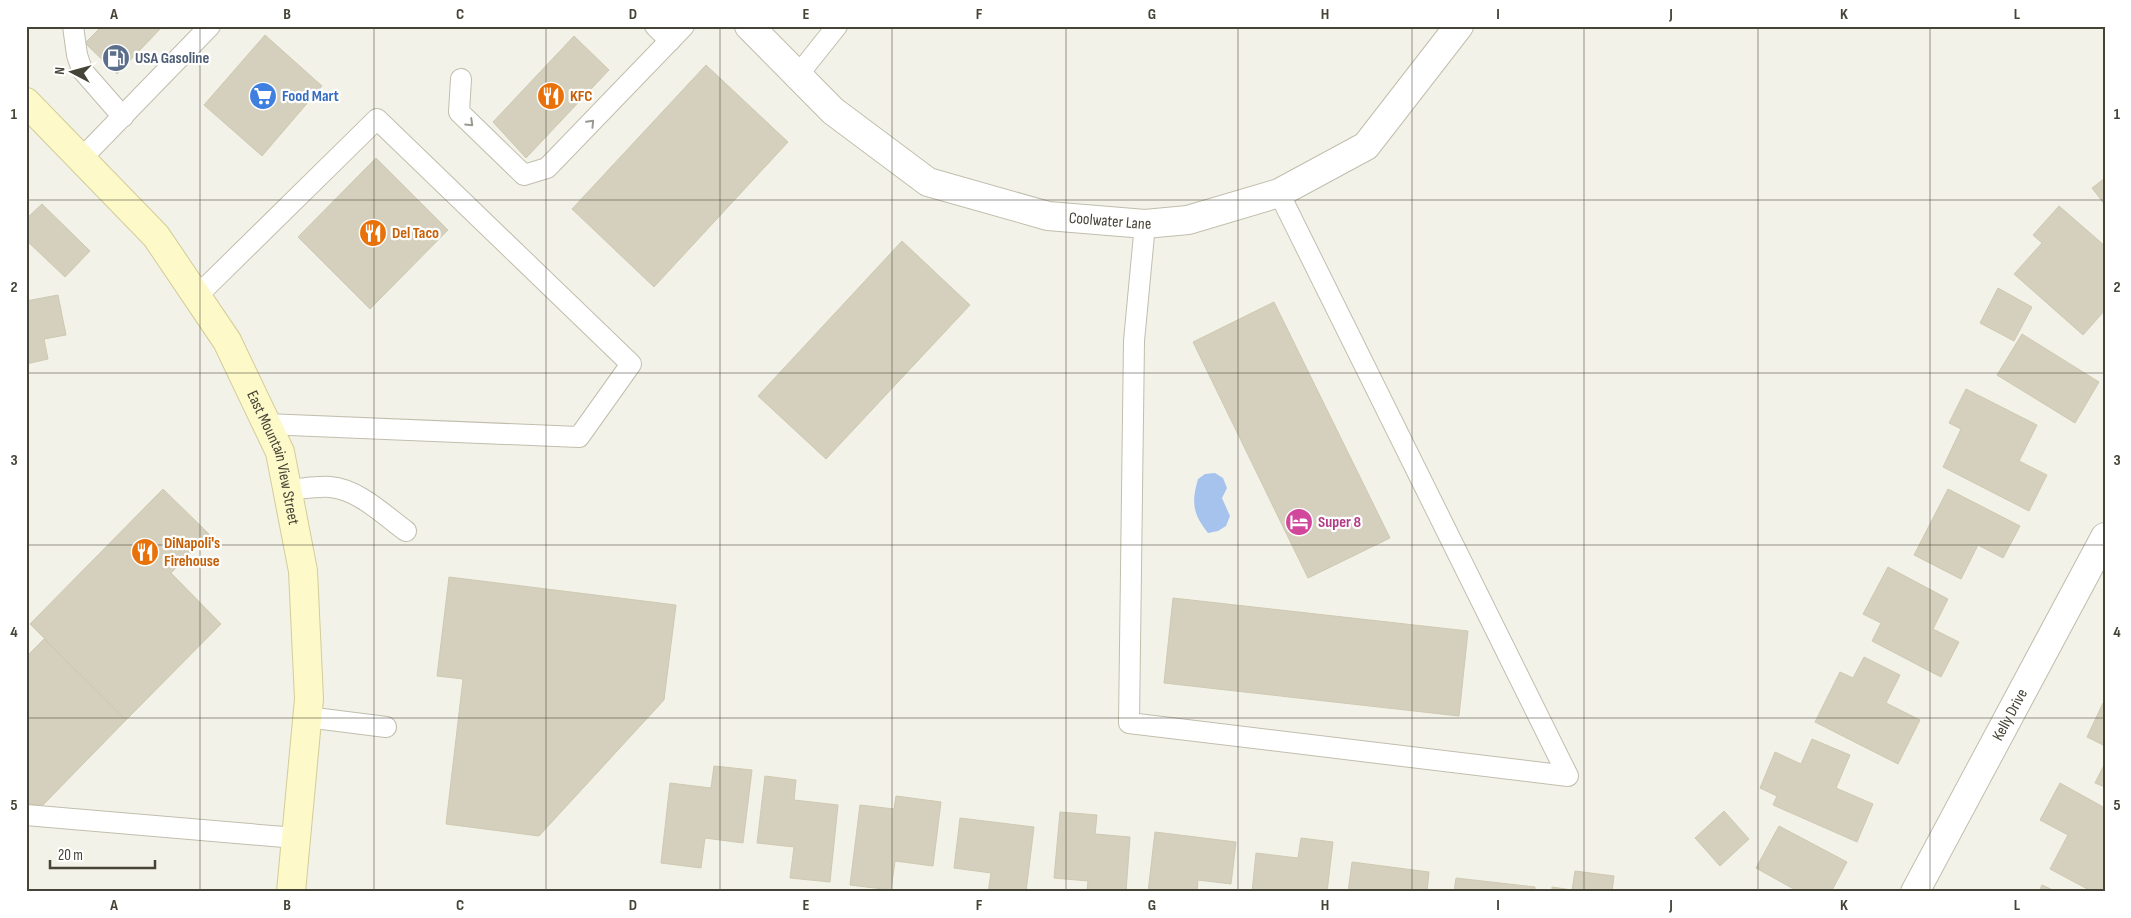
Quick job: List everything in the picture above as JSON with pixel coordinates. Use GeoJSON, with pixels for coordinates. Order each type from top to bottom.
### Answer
{"type":"FeatureCollection","features":[{"type":"Feature","properties":{"kind":"main road","name":"East Mountain View Street"},"geometry":{"type":"LineString","coordinates":[[26,102],[156,236],[227,341],[280,452],[303,571],[309,699],[291,892]]}},
{"type":"Feature","properties":{"kind":"street","name":"Coolwater Lane"},"geometry":{"type":"LineString","coordinates":[[749,26],[833,110],[928,182],[1048,216],[1145,224],[1188,220],[1279,193],[1366,146],[1459,26]]}},
{"type":"Feature","properties":{"kind":"street","name":"Kelly Drive"},"geometry":{"type":"LineString","coordinates":[[1915,892],[2105,537]]}},
{"type":"Feature","properties":{"kind":"lane"},"geometry":{"type":"LineString","coordinates":[[73,26],[77,55],[82,70],[122,116]]}},
{"type":"Feature","properties":{"kind":"lane"},"geometry":{"type":"LineString","coordinates":[[81,159],[210,26]]}},
{"type":"Feature","properties":{"kind":"lane"},"geometry":{"type":"LineString","coordinates":[[655,26],[670,41]]}},
{"type":"Feature","properties":{"kind":"lane"},"geometry":{"type":"LineString","coordinates":[[460,79],[459,112],[524,175],[547,168],[684,26]]}},
{"type":"Feature","properties":{"kind":"lane"},"geometry":{"type":"LineString","coordinates":[[798,75],[837,26]]}},
{"type":"Feature","properties":{"kind":"lane"},"geometry":{"type":"LineString","coordinates":[[197,296],[377,119],[631,364],[578,437],[266,424]]}},
{"type":"Feature","properties":{"kind":"lane"},"geometry":{"type":"LineString","coordinates":[[1145,224],[1134,340],[1128,723],[1568,776],[1279,193]]}},
{"type":"Feature","properties":{"kind":"lane"},"geometry":{"type":"LineString","coordinates":[[287,490],[321,487],[340,489],[355,495],[406,531]]}},
{"type":"Feature","properties":{"kind":"lane"},"geometry":{"type":"LineString","coordinates":[[307,717],[386,727]]}},
{"type":"Feature","properties":{"kind":"lane"},"geometry":{"type":"LineString","coordinates":[[26,815],[296,838]]}},
{"type":"Feature","properties":{"kind":"water"},"geometry":{"type":"Polygon","coordinates":[[[1215,473],[1223,478],[1227,488],[1222,498],[1230,516],[1226,526],[1218,531],[1208,533],[1196,514],[1194,495],[1198,479],[1205,474],[1215,473]]]}},
{"type":"Feature","properties":{"kind":"building","name":"USA Gasoline"},"geometry":{"type":"Polygon","coordinates":[[[102,26],[163,26],[117,74],[85,43],[102,26]]]}},
{"type":"Feature","properties":{"kind":"building","name":"Food Mart"},"geometry":{"type":"Polygon","coordinates":[[[265,35],[322,86],[262,156],[204,105],[265,35]]]}},
{"type":"Feature","properties":{"kind":"building","name":"KFC"},"geometry":{"type":"Polygon","coordinates":[[[574,36],[609,70],[526,158],[493,122],[574,36]]]}},
{"type":"Feature","properties":{"kind":"building"},"geometry":{"type":"Polygon","coordinates":[[[706,65],[788,142],[654,287],[572,209],[706,65]]]}},
{"type":"Feature","properties":{"kind":"building","name":"Del Taco"},"geometry":{"type":"Polygon","coordinates":[[[376,158],[448,230],[370,309],[298,237],[376,158]]]}},
{"type":"Feature","properties":{"kind":"building"},"geometry":{"type":"Polygon","coordinates":[[[2105,178],[2105,205],[2092,188],[2105,178]]]}},
{"type":"Feature","properties":{"kind":"building"},"geometry":{"type":"Polygon","coordinates":[[[42,204],[90,251],[65,277],[26,240],[26,219],[42,204]]]}},
{"type":"Feature","properties":{"kind":"building"},"geometry":{"type":"Polygon","coordinates":[[[2059,206],[2105,246],[2105,310],[2083,335],[2014,274],[2042,243],[2033,235],[2059,206]]]}},
{"type":"Feature","properties":{"kind":"building"},"geometry":{"type":"Polygon","coordinates":[[[902,241],[970,305],[826,459],[758,396],[902,241]]]}},
{"type":"Feature","properties":{"kind":"building"},"geometry":{"type":"Polygon","coordinates":[[[1998,288],[2032,307],[2014,341],[1980,323],[1998,288]]]}},
{"type":"Feature","properties":{"kind":"building"},"geometry":{"type":"Polygon","coordinates":[[[58,295],[66,335],[44,339],[48,359],[26,364],[26,301],[58,295]]]}},
{"type":"Feature","properties":{"kind":"building"},"geometry":{"type":"Polygon","coordinates":[[[1274,302],[1390,538],[1308,578],[1193,342],[1274,302]]]}},
{"type":"Feature","properties":{"kind":"building"},"geometry":{"type":"Polygon","coordinates":[[[2022,334],[2099,382],[2075,423],[1997,375],[2022,334]]]}},
{"type":"Feature","properties":{"kind":"building"},"geometry":{"type":"Polygon","coordinates":[[[1966,389],[2037,425],[2019,461],[2047,475],[2029,511],[1943,467],[1961,429],[1949,423],[1966,389]]]}},
{"type":"Feature","properties":{"kind":"building"},"geometry":{"type":"Polygon","coordinates":[[[163,489],[209,534],[171,573],[221,624],[126,720],[30,624],[163,489]]]}},
{"type":"Feature","properties":{"kind":"building"},"geometry":{"type":"Polygon","coordinates":[[[1948,489],[2020,526],[2003,558],[1978,545],[1961,579],[1914,555],[1948,489]]]}},
{"type":"Feature","properties":{"kind":"building"},"geometry":{"type":"Polygon","coordinates":[[[1888,567],[1948,599],[1933,629],[1959,642],[1941,677],[1872,641],[1881,623],[1863,614],[1888,567]]]}},
{"type":"Feature","properties":{"kind":"building"},"geometry":{"type":"Polygon","coordinates":[[[449,577],[676,605],[664,700],[539,836],[446,824],[463,679],[437,676],[449,577]]]}},
{"type":"Feature","properties":{"kind":"building"},"geometry":{"type":"Polygon","coordinates":[[[1173,598],[1468,631],[1459,716],[1164,683],[1173,598]]]}},
{"type":"Feature","properties":{"kind":"building"},"geometry":{"type":"Polygon","coordinates":[[[44,639],[126,720],[43,805],[26,804],[26,655],[44,639]]]}},
{"type":"Feature","properties":{"kind":"building"},"geometry":{"type":"Polygon","coordinates":[[[1864,657],[1900,675],[1886,703],[1920,720],[1898,764],[1815,722],[1840,672],[1853,678],[1864,657]]]}},
{"type":"Feature","properties":{"kind":"building"},"geometry":{"type":"Polygon","coordinates":[[[2103,703],[2105,704],[2105,746],[2087,737],[2103,703]]]}},
{"type":"Feature","properties":{"kind":"building"},"geometry":{"type":"Polygon","coordinates":[[[1812,739],[1850,755],[1836,788],[1873,804],[1857,842],[1773,805],[1777,796],[1760,788],[1775,752],[1801,764],[1812,739]]]}},
{"type":"Feature","properties":{"kind":"building"},"geometry":{"type":"Polygon","coordinates":[[[2105,763],[2105,787],[2095,783],[2105,763]]]}},
{"type":"Feature","properties":{"kind":"building"},"geometry":{"type":"Polygon","coordinates":[[[714,766],[752,770],[743,843],[705,838],[701,868],[661,863],[670,783],[711,788],[714,766]]]}},
{"type":"Feature","properties":{"kind":"building"},"geometry":{"type":"Polygon","coordinates":[[[765,776],[796,780],[794,800],[838,805],[830,882],[790,878],[794,847],[757,843],[765,776]]]}},
{"type":"Feature","properties":{"kind":"building"},"geometry":{"type":"Polygon","coordinates":[[[2060,783],[2105,808],[2105,892],[2093,892],[2050,869],[2068,835],[2040,820],[2060,783]]]}},
{"type":"Feature","properties":{"kind":"building"},"geometry":{"type":"Polygon","coordinates":[[[896,796],[941,802],[933,866],[895,861],[891,890],[850,885],[860,805],[894,809],[896,796]]]}},
{"type":"Feature","properties":{"kind":"building"},"geometry":{"type":"Polygon","coordinates":[[[1724,811],[1749,839],[1720,866],[1695,838],[1724,811]]]}},
{"type":"Feature","properties":{"kind":"building"},"geometry":{"type":"Polygon","coordinates":[[[1060,812],[1097,815],[1095,834],[1130,837],[1126,892],[1087,892],[1088,881],[1054,878],[1060,812]]]}},
{"type":"Feature","properties":{"kind":"building"},"geometry":{"type":"Polygon","coordinates":[[[960,818],[1034,827],[1026,892],[988,892],[991,873],[954,868],[960,818]]]}},
{"type":"Feature","properties":{"kind":"building"},"geometry":{"type":"Polygon","coordinates":[[[1779,826],[1847,862],[1831,892],[1799,892],[1756,868],[1779,826]]]}},
{"type":"Feature","properties":{"kind":"building"},"geometry":{"type":"Polygon","coordinates":[[[1155,832],[1236,842],[1231,884],[1198,880],[1197,892],[1148,892],[1155,832]]]}},
{"type":"Feature","properties":{"kind":"building"},"geometry":{"type":"Polygon","coordinates":[[[1301,838],[1333,842],[1327,892],[1252,892],[1256,853],[1298,858],[1301,838]]]}},
{"type":"Feature","properties":{"kind":"building"},"geometry":{"type":"Polygon","coordinates":[[[1352,862],[1429,872],[1427,892],[1348,892],[1352,862]]]}},
{"type":"Feature","properties":{"kind":"building"},"geometry":{"type":"Polygon","coordinates":[[[1575,871],[1614,876],[1612,892],[1552,892],[1552,887],[1572,890],[1575,871]]]}},
{"type":"Feature","properties":{"kind":"building"},"geometry":{"type":"Polygon","coordinates":[[[1456,878],[1535,887],[1535,892],[1454,892],[1456,878]]]}},
{"type":"Feature","properties":{"kind":"building"},"geometry":{"type":"Polygon","coordinates":[[[2042,885],[2057,892],[2039,892],[2042,885]]]}},
{"type":"Feature","properties":{"kind":"place","name":"USA Gasoline"},"geometry":{"type":"Point","coordinates":[116,58]}},
{"type":"Feature","properties":{"kind":"place","name":"Food Mart"},"geometry":{"type":"Point","coordinates":[263,96]}},
{"type":"Feature","properties":{"kind":"place","name":"KFC"},"geometry":{"type":"Point","coordinates":[551,96]}},
{"type":"Feature","properties":{"kind":"place","name":"Del Taco"},"geometry":{"type":"Point","coordinates":[373,233]}},
{"type":"Feature","properties":{"kind":"place","name":"Super 8"},"geometry":{"type":"Point","coordinates":[1299,522]}},
{"type":"Feature","properties":{"kind":"place","name":"DiNapoli's Firehouse"},"geometry":{"type":"Point","coordinates":[145,552]}}]}
